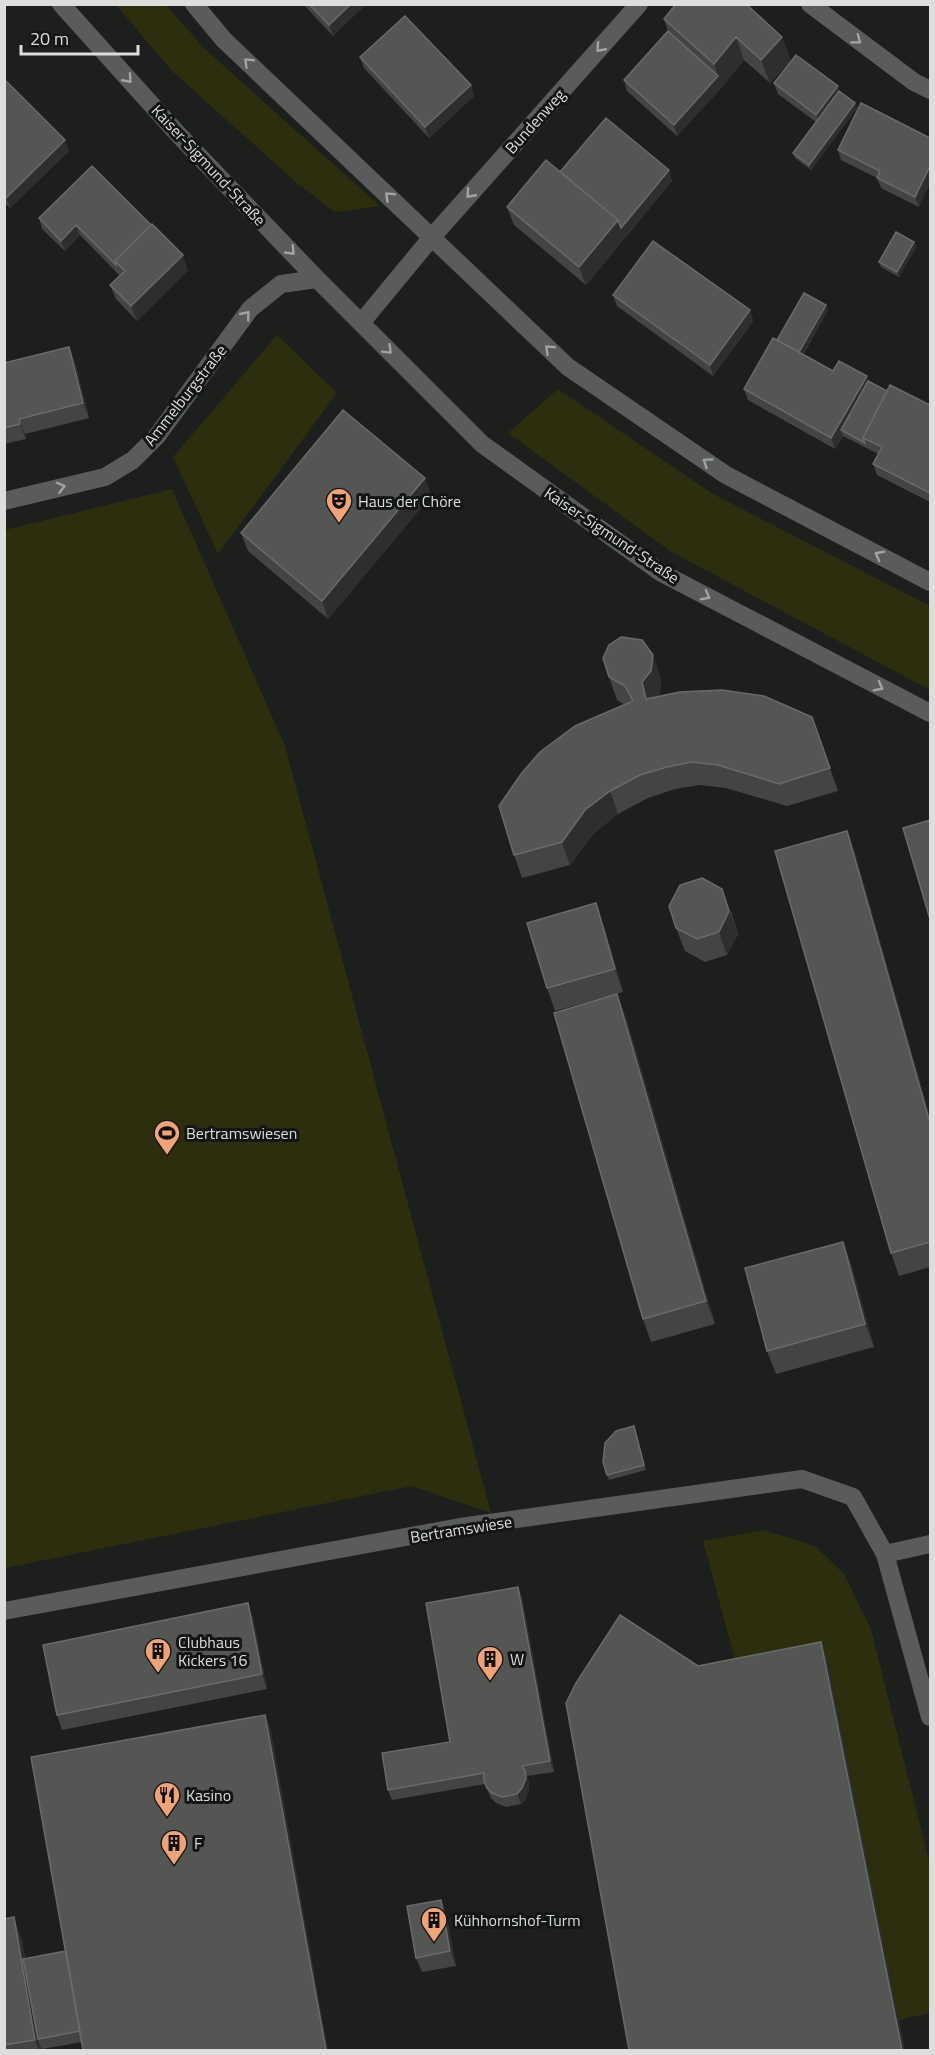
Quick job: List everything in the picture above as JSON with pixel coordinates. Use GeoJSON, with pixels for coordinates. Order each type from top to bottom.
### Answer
{"type":"FeatureCollection","features":[{"type":"Feature","properties":{"kind":"street","name":"Kaiser-Sigmund-Straße"},"geometry":{"type":"LineString","coordinates":[[61,4],[177,133],[317,279],[482,444],[660,572],[930,713]]}},
{"type":"Feature","properties":{"kind":"street"},"geometry":{"type":"LineString","coordinates":[[194,4],[224,40],[568,367],[726,475],[930,582]]}},
{"type":"Feature","properties":{"kind":"street","name":"Bundenweg"},"geometry":{"type":"LineString","coordinates":[[432,237],[639,4]]}},
{"type":"Feature","properties":{"kind":"street"},"geometry":{"type":"LineString","coordinates":[[810,4],[914,82],[930,90]]}},
{"type":"Feature","properties":{"kind":"street"},"geometry":{"type":"LineString","coordinates":[[361,323],[432,237]]}},
{"type":"Feature","properties":{"kind":"street","name":"Ammelburgstraße"},"geometry":{"type":"LineString","coordinates":[[4,501],[105,477],[133,460],[157,436],[250,309],[281,284],[317,279]]}},
{"type":"Feature","properties":{"kind":"street","name":"Bertramswiese"},"geometry":{"type":"LineString","coordinates":[[4,1611],[460,1527],[802,1479],[853,1497],[885,1554],[930,1717]]}},
{"type":"Feature","properties":{"kind":"street"},"geometry":{"type":"LineString","coordinates":[[885,1554],[930,1544]]}},
{"type":"Feature","properties":{"kind":"shaded area"},"geometry":{"type":"Polygon","coordinates":[[[116,5],[166,5],[204,48],[380,206],[335,212],[297,183],[173,72],[116,5]]]}},
{"type":"Feature","properties":{"kind":"shaded area"},"geometry":{"type":"Polygon","coordinates":[[[277,335],[337,393],[218,554],[173,457],[277,335]]]}},
{"type":"Feature","properties":{"kind":"shaded area"},"geometry":{"type":"Polygon","coordinates":[[[558,389],[713,494],[930,606],[930,690],[670,551],[508,433],[558,389]]]}},
{"type":"Feature","properties":{"kind":"shaded area","name":"Bertramswiesen"},"geometry":{"type":"Polygon","coordinates":[[[172,489],[285,746],[491,1513],[412,1486],[5,1568],[5,530],[172,489]]]}},
{"type":"Feature","properties":{"kind":"shaded area"},"geometry":{"type":"Polygon","coordinates":[[[763,1530],[815,1546],[844,1574],[871,1629],[930,1864],[930,2013],[899,2020],[828,1661],[740,1678],[703,1541],[763,1530]]]}},
{"type":"Feature","properties":{"kind":"building"},"geometry":{"type":"Polygon","coordinates":[[[309,4],[351,4],[329,25],[309,4]]]}},
{"type":"Feature","properties":{"kind":"building"},"geometry":{"type":"Polygon","coordinates":[[[676,4],[746,4],[782,37],[761,60],[736,37],[714,64],[664,19],[676,4]]]}},
{"type":"Feature","properties":{"kind":"building"},"geometry":{"type":"Polygon","coordinates":[[[405,16],[471,85],[425,127],[360,57],[405,16]]]}},
{"type":"Feature","properties":{"kind":"building"},"geometry":{"type":"Polygon","coordinates":[[[668,31],[718,76],[674,125],[624,80],[668,31]]]}},
{"type":"Feature","properties":{"kind":"building"},"geometry":{"type":"Polygon","coordinates":[[[796,55],[838,86],[816,115],[774,83],[796,55]]]}},
{"type":"Feature","properties":{"kind":"building"},"geometry":{"type":"Polygon","coordinates":[[[4,79],[65,140],[6,198],[4,196],[4,79]]]}},
{"type":"Feature","properties":{"kind":"building"},"geometry":{"type":"Polygon","coordinates":[[[839,91],[855,103],[809,165],[793,153],[839,91]]]}},
{"type":"Feature","properties":{"kind":"building"},"geometry":{"type":"Polygon","coordinates":[[[861,103],[930,138],[930,166],[915,197],[877,178],[880,171],[838,150],[861,103]]]}},
{"type":"Feature","properties":{"kind":"building"},"geometry":{"type":"Polygon","coordinates":[[[606,118],[669,170],[621,228],[618,220],[560,172],[606,118]]]}},
{"type":"Feature","properties":{"kind":"building"},"geometry":{"type":"Polygon","coordinates":[[[546,160],[618,220],[579,267],[507,207],[546,160]]]}},
{"type":"Feature","properties":{"kind":"building"},"geometry":{"type":"Polygon","coordinates":[[[92,166],[151,225],[115,261],[116,265],[76,225],[61,241],[39,218],[92,166]]]}},
{"type":"Feature","properties":{"kind":"building"},"geometry":{"type":"Polygon","coordinates":[[[152,224],[183,255],[131,306],[110,285],[125,271],[115,261],[152,224]]]}},
{"type":"Feature","properties":{"kind":"building"},"geometry":{"type":"Polygon","coordinates":[[[896,232],[914,242],[897,272],[879,262],[896,232]]]}},
{"type":"Feature","properties":{"kind":"building"},"geometry":{"type":"Polygon","coordinates":[[[653,241],[750,310],[710,365],[613,295],[653,241]]]}},
{"type":"Feature","properties":{"kind":"building"},"geometry":{"type":"Polygon","coordinates":[[[804,293],[826,305],[799,352],[777,340],[804,293]]]}},
{"type":"Feature","properties":{"kind":"building"},"geometry":{"type":"Polygon","coordinates":[[[773,338],[833,371],[839,361],[867,376],[831,438],[744,389],[773,338]]]}},
{"type":"Feature","properties":{"kind":"building"},"geometry":{"type":"Polygon","coordinates":[[[69,347],[83,403],[19,419],[20,424],[4,428],[4,363],[69,347]]]}},
{"type":"Feature","properties":{"kind":"building"},"geometry":{"type":"Polygon","coordinates":[[[868,381],[887,391],[863,438],[865,443],[841,430],[868,381]]]}},
{"type":"Feature","properties":{"kind":"building"},"geometry":{"type":"Polygon","coordinates":[[[890,385],[930,405],[930,493],[873,464],[882,447],[863,438],[890,385]]]}},
{"type":"Feature","properties":{"kind":"building","name":"Haus der Chöre"},"geometry":{"type":"Polygon","coordinates":[[[343,410],[425,478],[322,601],[241,533],[343,410]]]}},
{"type":"Feature","properties":{"kind":"building"},"geometry":{"type":"Polygon","coordinates":[[[621,637],[642,640],[653,655],[651,671],[642,682],[646,699],[680,692],[722,690],[764,696],[812,717],[830,768],[779,784],[718,765],[692,762],[667,767],[640,775],[610,791],[585,810],[562,842],[514,855],[499,806],[521,774],[540,752],[575,726],[633,701],[625,686],[609,677],[603,658],[609,645],[621,637]]]}},
{"type":"Feature","properties":{"kind":"building"},"geometry":{"type":"Polygon","coordinates":[[[930,820],[930,919],[903,828],[930,820]]]}},
{"type":"Feature","properties":{"kind":"building"},"geometry":{"type":"Polygon","coordinates":[[[847,831],[930,1123],[930,1242],[891,1253],[775,851],[847,831]]]}},
{"type":"Feature","properties":{"kind":"building"},"geometry":{"type":"Polygon","coordinates":[[[702,878],[722,889],[729,911],[719,932],[697,939],[676,928],[669,906],[680,885],[702,878]]]}},
{"type":"Feature","properties":{"kind":"building"},"geometry":{"type":"Polygon","coordinates":[[[596,903],[615,969],[547,988],[527,923],[596,903]]]}},
{"type":"Feature","properties":{"kind":"building"},"geometry":{"type":"Polygon","coordinates":[[[617,994],[706,1301],[643,1319],[554,1013],[617,994]]]}},
{"type":"Feature","properties":{"kind":"building"},"geometry":{"type":"Polygon","coordinates":[[[843,1242],[865,1324],[767,1351],[745,1268],[843,1242]]]}},
{"type":"Feature","properties":{"kind":"building"},"geometry":{"type":"Polygon","coordinates":[[[634,1426],[644,1465],[607,1475],[603,1462],[605,1443],[616,1431],[634,1426]]]}},
{"type":"Feature","properties":{"kind":"building","name":"W"},"geometry":{"type":"Polygon","coordinates":[[[518,1587],[550,1761],[522,1766],[526,1778],[522,1788],[517,1794],[502,1797],[487,1788],[484,1773],[388,1790],[382,1753],[450,1742],[426,1603],[518,1587]]]}},
{"type":"Feature","properties":{"kind":"building","name":"Clubhaus Kickers 16"},"geometry":{"type":"Polygon","coordinates":[[[248,1603],[262,1674],[57,1715],[43,1645],[248,1603]]]}},
{"type":"Feature","properties":{"kind":"building"},"geometry":{"type":"Polygon","coordinates":[[[620,1615],[698,1666],[821,1642],[902,2050],[629,2050],[566,1703],[576,1683],[620,1615]]]}},
{"type":"Feature","properties":{"kind":"building","name":"F"},"geometry":{"type":"Polygon","coordinates":[[[265,1715],[326,2050],[83,2050],[31,1757],[265,1715]]]}},
{"type":"Feature","properties":{"kind":"building","name":"Kühhornshof-Turm"},"geometry":{"type":"Polygon","coordinates":[[[441,1900],[450,1951],[416,1958],[407,1906],[441,1900]]]}},
{"type":"Feature","properties":{"kind":"building"},"geometry":{"type":"Polygon","coordinates":[[[14,1917],[35,2040],[4,2045],[4,1919],[14,1917]]]}},
{"type":"Feature","properties":{"kind":"building"},"geometry":{"type":"Polygon","coordinates":[[[66,1951],[80,2031],[38,2039],[23,1959],[66,1951]]]}},
{"type":"Feature","properties":{"kind":"place","name":"Haus der Chöre"},"geometry":{"type":"Point","coordinates":[339,524]}},
{"type":"Feature","properties":{"kind":"place","name":"Bertramswiesen"},"geometry":{"type":"Point","coordinates":[167,1156]}},
{"type":"Feature","properties":{"kind":"place","name":"Clubhaus Kickers 16"},"geometry":{"type":"Point","coordinates":[158,1674]}},
{"type":"Feature","properties":{"kind":"place","name":"W"},"geometry":{"type":"Point","coordinates":[490,1682]}},
{"type":"Feature","properties":{"kind":"place","name":"Kasino"},"geometry":{"type":"Point","coordinates":[167,1818]}},
{"type":"Feature","properties":{"kind":"place","name":"F"},"geometry":{"type":"Point","coordinates":[174,1866]}},
{"type":"Feature","properties":{"kind":"place","name":"Kühhornshof-Turm"},"geometry":{"type":"Point","coordinates":[434,1943]}}]}
